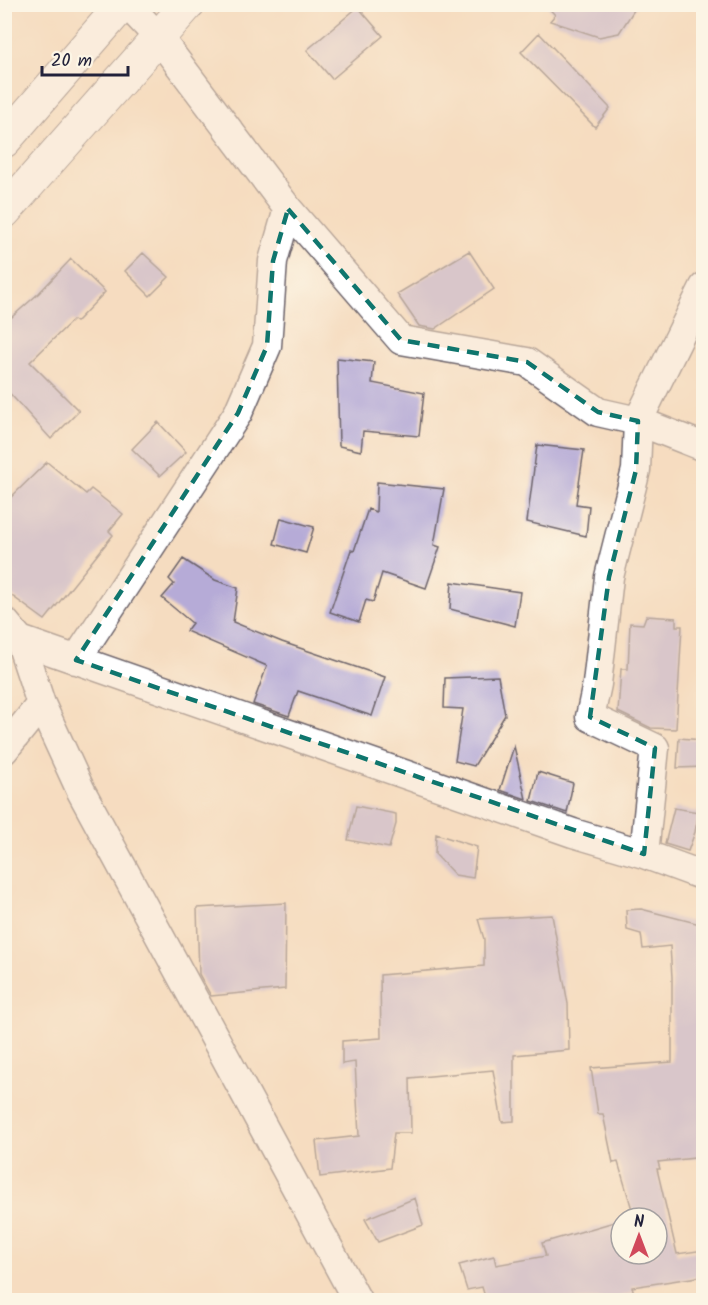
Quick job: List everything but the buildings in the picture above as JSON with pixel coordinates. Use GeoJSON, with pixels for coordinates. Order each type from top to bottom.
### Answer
{"type":"FeatureCollection","features":[{"type":"Feature","properties":{"kind":"highway"},"geometry":{"type":"LineString","coordinates":[[4,141],[125,4]]}},
{"type":"Feature","properties":{"kind":"highway"},"geometry":{"type":"LineString","coordinates":[[4,212],[188,4]]}},
{"type":"Feature","properties":{"kind":"street"},"geometry":{"type":"LineString","coordinates":[[125,4],[159,38],[288,209],[400,340],[527,362],[598,412],[638,421],[704,447]]}},
{"type":"Feature","properties":{"kind":"street"},"geometry":{"type":"LineString","coordinates":[[76,660],[238,413],[267,346],[273,261],[288,209]]}},
{"type":"Feature","properties":{"kind":"street"},"geometry":{"type":"LineString","coordinates":[[644,854],[655,748],[590,717],[597,684],[609,577],[636,470],[638,421],[704,287]]}},
{"type":"Feature","properties":{"kind":"street"},"geometry":{"type":"LineString","coordinates":[[12,631],[76,660],[573,833],[644,854],[704,876]]}},
{"type":"Feature","properties":{"kind":"street"},"geometry":{"type":"LineString","coordinates":[[12,631],[41,704],[81,791],[357,1300]]}},
{"type":"Feature","properties":{"kind":"street"},"geometry":{"type":"LineString","coordinates":[[4,750],[41,704]]}},
{"type":"Feature","properties":{"kind":"highlighted area"},"geometry":{"type":"Polygon","coordinates":[[[288,209],[401,340],[527,362],[598,412],[638,421],[636,470],[609,577],[590,717],[655,748],[644,854],[76,660],[238,413],[267,346],[273,261],[288,209]]]}}]}
